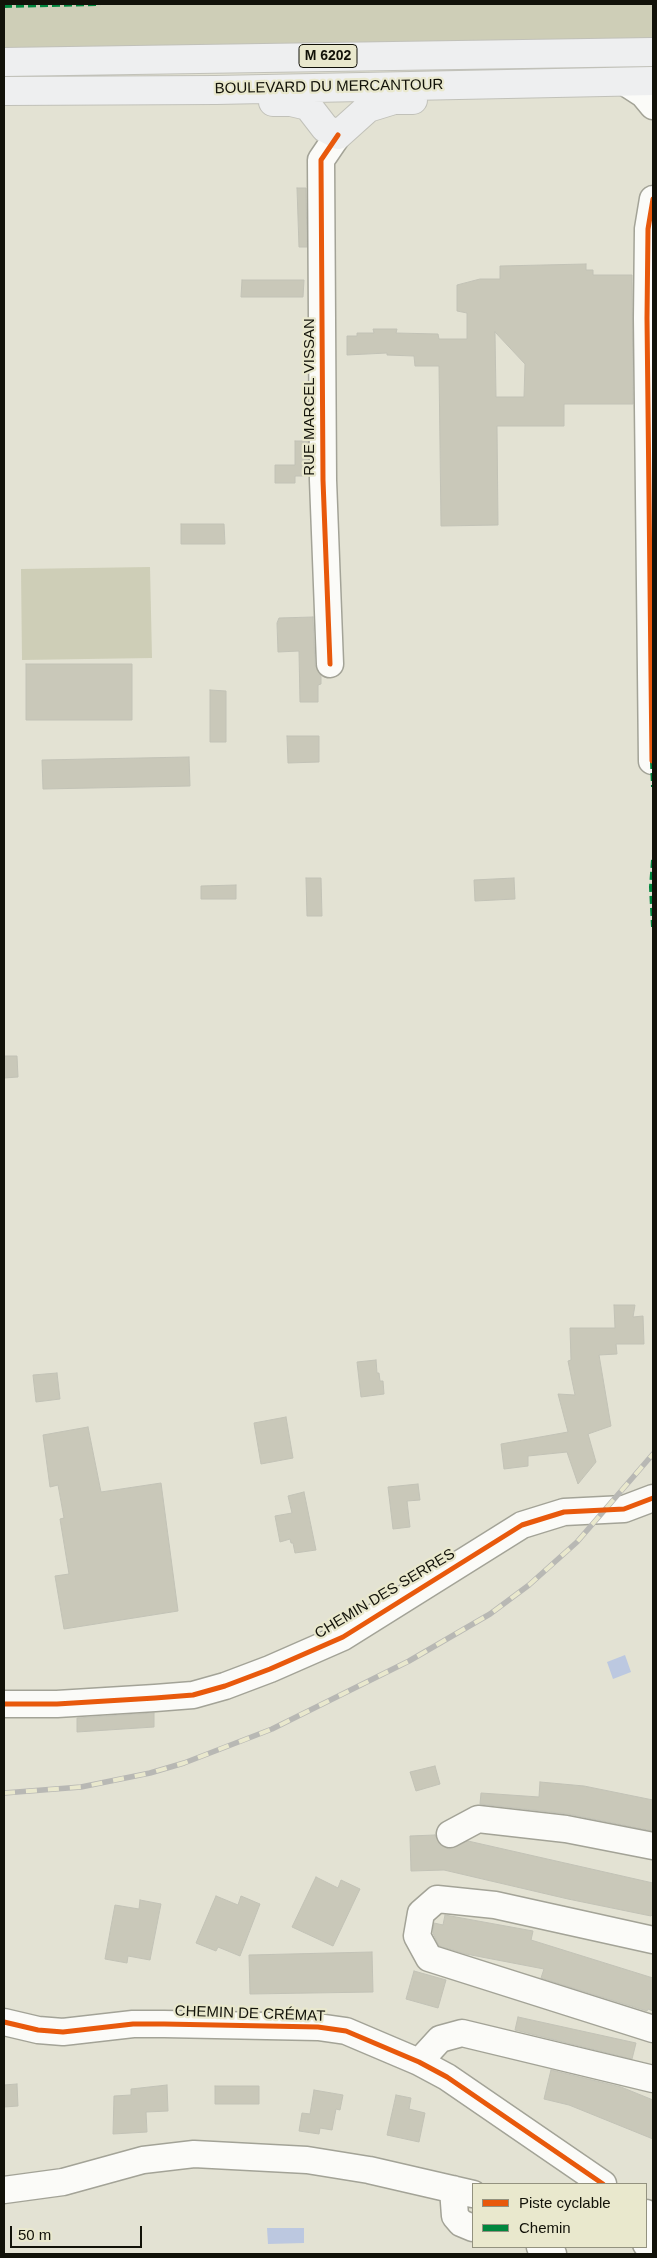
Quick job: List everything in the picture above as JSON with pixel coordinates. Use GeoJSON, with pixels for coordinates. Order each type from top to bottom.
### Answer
{"type":"FeatureCollection","features":[{"type":"Feature","properties":{"kind":"main road","name":"BOULEVARD DU MERCANTOUR"},"geometry":{"type":"LineString","coordinates":[[4,62],[653,52]]}},
{"type":"Feature","properties":{"kind":"main road","name":"BOULEVARD DU MERCANTOUR"},"geometry":{"type":"LineString","coordinates":[[4,91],[216,90],[476,83],[653,81]]}},
{"type":"Feature","properties":{"kind":"main road"},"geometry":{"type":"LineString","coordinates":[[216,90],[251,101],[291,102],[308,106],[325,128],[338,135],[368,108],[394,100],[455,96],[476,83]]}},
{"type":"Feature","properties":{"kind":"street"},"geometry":{"type":"LineString","coordinates":[[623,81],[644,94],[653,106]]}},
{"type":"Feature","properties":{"kind":"street","name":"RUE MARCEL VISSAN"},"geometry":{"type":"LineString","coordinates":[[330,664],[323,480],[321,160],[338,135]]}},
{"type":"Feature","properties":{"kind":"street"},"geometry":{"type":"LineString","coordinates":[[652,761],[648,239],[653,199]]}},
{"type":"Feature","properties":{"kind":"street","name":"CHEMIN DES SERRES"},"geometry":{"type":"LineString","coordinates":[[4,1704],[57,1704],[193,1695],[225,1686],[270,1670],[343,1637],[522,1525],[564,1512],[624,1509],[653,1498]]}},
{"type":"Feature","properties":{"kind":"street"},"geometry":{"type":"LineString","coordinates":[[450,1834],[478,1819],[566,1829],[653,1846]]}},
{"type":"Feature","properties":{"kind":"street"},"geometry":{"type":"LineString","coordinates":[[653,1940],[495,1905],[437,1898],[421,1913],[417,1936],[429,1958],[653,2028]]}},
{"type":"Feature","properties":{"kind":"street","name":"CHEMIN DE CRÉMAT"},"geometry":{"type":"LineString","coordinates":[[4,2022],[38,2030],[63,2032],[133,2024],[318,2027],[346,2030],[419,2062],[447,2078],[601,2183]]}},
{"type":"Feature","properties":{"kind":"street"},"geometry":{"type":"LineString","coordinates":[[419,2062],[440,2039],[462,2033],[653,2079]]}},
{"type":"Feature","properties":{"kind":"street"},"geometry":{"type":"LineString","coordinates":[[4,2190],[63,2182],[143,2160],[194,2154],[307,2160],[369,2170],[463,2192],[455,2216],[461,2223],[472,2228]]}},
{"type":"Feature","properties":{"kind":"street"},"geometry":{"type":"LineString","coordinates":[[647,2214],[652,2219],[653,2232],[647,2242]]}},
{"type":"Feature","properties":{"kind":"street"},"geometry":{"type":"LineString","coordinates":[[542,2248],[553,2254]]}},
{"type":"Feature","properties":{"kind":"green space"},"geometry":{"type":"Polygon","coordinates":[[[4,4],[653,4],[653,38],[4,48],[4,4]]]}},
{"type":"Feature","properties":{"kind":"green space"},"geometry":{"type":"Polygon","coordinates":[[[150,567],[152,658],[22,660],[21,569],[150,567]]]}},
{"type":"Feature","properties":{"kind":"water"},"geometry":{"type":"Polygon","coordinates":[[[625,1655],[631,1672],[613,1679],[607,1662],[625,1655]]]}},
{"type":"Feature","properties":{"kind":"water"},"geometry":{"type":"Polygon","coordinates":[[[267,2228],[304,2228],[304,2243],[268,2244],[267,2228]]]}},
{"type":"Feature","properties":{"kind":"building"},"geometry":{"type":"Polygon","coordinates":[[[297,188],[306,188],[307,247],[299,247],[297,188]]]}},
{"type":"Feature","properties":{"kind":"building"},"geometry":{"type":"Polygon","coordinates":[[[586,264],[586,270],[593,270],[593,275],[632,275],[633,404],[564,404],[564,426],[497,426],[498,525],[441,526],[439,366],[415,366],[414,356],[387,355],[387,353],[347,355],[347,336],[357,336],[357,333],[374,333],[373,329],[397,329],[396,333],[438,334],[439,339],[467,339],[467,313],[457,311],[457,285],[480,279],[500,279],[500,266],[586,264]],[[495,332],[496,397],[524,397],[525,364],[495,332]]]}},
{"type":"Feature","properties":{"kind":"building"},"geometry":{"type":"Polygon","coordinates":[[[242,280],[304,280],[303,297],[241,297],[242,280]]]}},
{"type":"Feature","properties":{"kind":"building"},"geometry":{"type":"Polygon","coordinates":[[[295,441],[308,441],[308,476],[295,476],[295,483],[275,483],[275,465],[295,465],[295,441]]]}},
{"type":"Feature","properties":{"kind":"building"},"geometry":{"type":"Polygon","coordinates":[[[181,524],[224,524],[225,544],[181,544],[181,524]]]}},
{"type":"Feature","properties":{"kind":"building"},"geometry":{"type":"Polygon","coordinates":[[[313,617],[315,665],[321,676],[321,684],[318,685],[318,702],[300,702],[299,651],[278,652],[277,623],[279,618],[313,617]]]}},
{"type":"Feature","properties":{"kind":"building"},"geometry":{"type":"Polygon","coordinates":[[[26,664],[132,664],[132,720],[26,720],[26,664]]]}},
{"type":"Feature","properties":{"kind":"building"},"geometry":{"type":"Polygon","coordinates":[[[210,690],[226,691],[226,742],[210,742],[210,690]]]}},
{"type":"Feature","properties":{"kind":"building"},"geometry":{"type":"Polygon","coordinates":[[[287,736],[319,736],[319,762],[288,763],[287,736]]]}},
{"type":"Feature","properties":{"kind":"building"},"geometry":{"type":"Polygon","coordinates":[[[189,757],[190,786],[43,789],[42,760],[189,757]]]}},
{"type":"Feature","properties":{"kind":"building"},"geometry":{"type":"Polygon","coordinates":[[[306,878],[321,878],[322,916],[307,916],[306,878]]]}},
{"type":"Feature","properties":{"kind":"building"},"geometry":{"type":"Polygon","coordinates":[[[514,878],[515,899],[475,901],[474,880],[514,878]]]}},
{"type":"Feature","properties":{"kind":"building"},"geometry":{"type":"Polygon","coordinates":[[[236,885],[236,899],[201,899],[201,886],[236,885]]]}},
{"type":"Feature","properties":{"kind":"building"},"geometry":{"type":"Polygon","coordinates":[[[4,1056],[17,1056],[18,1077],[4,1078],[4,1056]]]}},
{"type":"Feature","properties":{"kind":"building"},"geometry":{"type":"Polygon","coordinates":[[[614,1305],[635,1305],[633,1317],[643,1316],[644,1344],[616,1344],[617,1354],[599,1355],[611,1426],[588,1434],[596,1462],[578,1484],[567,1452],[528,1456],[528,1466],[504,1469],[501,1444],[568,1432],[558,1394],[575,1395],[568,1361],[571,1360],[570,1328],[615,1328],[614,1305]]]}},
{"type":"Feature","properties":{"kind":"building"},"geometry":{"type":"Polygon","coordinates":[[[376,1360],[377,1373],[379,1373],[380,1381],[383,1381],[384,1394],[361,1397],[357,1362],[376,1360]]]}},
{"type":"Feature","properties":{"kind":"building"},"geometry":{"type":"Polygon","coordinates":[[[57,1373],[60,1399],[36,1402],[33,1375],[57,1373]]]}},
{"type":"Feature","properties":{"kind":"building"},"geometry":{"type":"Polygon","coordinates":[[[286,1417],[293,1458],[261,1464],[254,1423],[286,1417]]]}},
{"type":"Feature","properties":{"kind":"building"},"geometry":{"type":"Polygon","coordinates":[[[88,1427],[101,1492],[161,1483],[178,1611],[64,1629],[55,1576],[69,1574],[60,1519],[64,1518],[58,1485],[50,1487],[43,1435],[88,1427]]]}},
{"type":"Feature","properties":{"kind":"building"},"geometry":{"type":"Polygon","coordinates":[[[418,1484],[420,1500],[407,1501],[410,1527],[393,1529],[388,1487],[418,1484]]]}},
{"type":"Feature","properties":{"kind":"building"},"geometry":{"type":"Polygon","coordinates":[[[304,1492],[316,1550],[295,1553],[290,1539],[280,1542],[275,1516],[292,1513],[288,1496],[304,1492]]]}},
{"type":"Feature","properties":{"kind":"building"},"geometry":{"type":"Polygon","coordinates":[[[154,1713],[154,1727],[77,1732],[77,1718],[154,1713]]]}},
{"type":"Feature","properties":{"kind":"building"},"geometry":{"type":"Polygon","coordinates":[[[435,1766],[440,1784],[416,1791],[410,1772],[435,1766]]]}},
{"type":"Feature","properties":{"kind":"building"},"geometry":{"type":"Polygon","coordinates":[[[540,1782],[584,1786],[653,1800],[653,1831],[568,1814],[480,1804],[481,1793],[539,1797],[540,1782]]]}},
{"type":"Feature","properties":{"kind":"building"},"geometry":{"type":"Polygon","coordinates":[[[435,1835],[442,1846],[449,1849],[468,1841],[653,1883],[653,1914],[651,1916],[568,1899],[444,1870],[411,1871],[410,1836],[435,1835]]]}},
{"type":"Feature","properties":{"kind":"building"},"geometry":{"type":"Polygon","coordinates":[[[316,1877],[338,1888],[341,1880],[360,1889],[333,1946],[292,1927],[316,1877]]]}},
{"type":"Feature","properties":{"kind":"building"},"geometry":{"type":"Polygon","coordinates":[[[216,1896],[238,1905],[241,1896],[260,1904],[240,1956],[218,1947],[216,1951],[196,1943],[216,1896]]]}},
{"type":"Feature","properties":{"kind":"building"},"geometry":{"type":"Polygon","coordinates":[[[140,1900],[161,1904],[150,1960],[128,1956],[127,1963],[105,1959],[115,1905],[139,1909],[140,1900]]]}},
{"type":"Feature","properties":{"kind":"building"},"geometry":{"type":"Polygon","coordinates":[[[445,1915],[533,1931],[531,1940],[653,1978],[653,2011],[648,2009],[647,2011],[541,1978],[544,1969],[466,1954],[439,1946],[433,1933],[434,1923],[443,1925],[445,1915]]]}},
{"type":"Feature","properties":{"kind":"building"},"geometry":{"type":"Polygon","coordinates":[[[372,1952],[373,1992],[250,1994],[249,1955],[372,1952]]]}},
{"type":"Feature","properties":{"kind":"building"},"geometry":{"type":"Polygon","coordinates":[[[414,1971],[446,1980],[438,2008],[406,1999],[414,1971]]]}},
{"type":"Feature","properties":{"kind":"building"},"geometry":{"type":"Polygon","coordinates":[[[518,2017],[636,2043],[632,2059],[515,2030],[518,2017]]]}},
{"type":"Feature","properties":{"kind":"building"},"geometry":{"type":"Polygon","coordinates":[[[551,2070],[621,2087],[653,2100],[653,2139],[569,2105],[544,2099],[551,2070]]]}},
{"type":"Feature","properties":{"kind":"building"},"geometry":{"type":"Polygon","coordinates":[[[17,2084],[18,2106],[4,2107],[4,2085],[17,2084]]]}},
{"type":"Feature","properties":{"kind":"building"},"geometry":{"type":"Polygon","coordinates":[[[167,2085],[168,2111],[146,2112],[147,2132],[113,2134],[114,2096],[131,2095],[131,2089],[167,2085]]]}},
{"type":"Feature","properties":{"kind":"building"},"geometry":{"type":"Polygon","coordinates":[[[215,2086],[259,2086],[259,2104],[215,2104],[215,2086]]]}},
{"type":"Feature","properties":{"kind":"building"},"geometry":{"type":"Polygon","coordinates":[[[314,2090],[343,2095],[340,2110],[336,2109],[332,2130],[320,2128],[319,2134],[299,2131],[302,2113],[310,2114],[314,2090]]]}},
{"type":"Feature","properties":{"kind":"building"},"geometry":{"type":"Polygon","coordinates":[[[396,2095],[411,2098],[409,2109],[425,2113],[419,2142],[387,2135],[396,2095]]]}},
{"type":"Feature","properties":{"kind":"railway"},"geometry":{"type":"LineString","coordinates":[[4,1793],[81,1787],[150,1773],[184,1763],[272,1729],[409,1661],[490,1614],[529,1585],[577,1542],[653,1454]]}},
{"type":"Feature","properties":{"kind":"marked path"},"geometry":{"type":"LineString","coordinates":[[4,6],[100,4]]}},
{"type":"Feature","properties":{"kind":"marked path"},"geometry":{"type":"LineString","coordinates":[[652,761],[653,787]]}},
{"type":"Feature","properties":{"kind":"marked path"},"geometry":{"type":"LineString","coordinates":[[653,860],[651,887],[653,927]]}},
{"type":"Feature","properties":{"kind":"cycle path"},"geometry":{"type":"LineString","coordinates":[[330,664],[323,480],[321,160],[338,135]]}},
{"type":"Feature","properties":{"kind":"cycle path"},"geometry":{"type":"LineString","coordinates":[[652,761],[647,318],[648,229],[653,199]]}},
{"type":"Feature","properties":{"kind":"cycle path"},"geometry":{"type":"LineString","coordinates":[[4,1704],[57,1704],[193,1695],[225,1686],[270,1669],[343,1637],[522,1525],[564,1512],[624,1509],[653,1498]]}},
{"type":"Feature","properties":{"kind":"cycle path"},"geometry":{"type":"LineString","coordinates":[[4,2022],[38,2030],[63,2032],[133,2024],[318,2027],[346,2031],[419,2062],[447,2077],[602,2183]]}}]}
